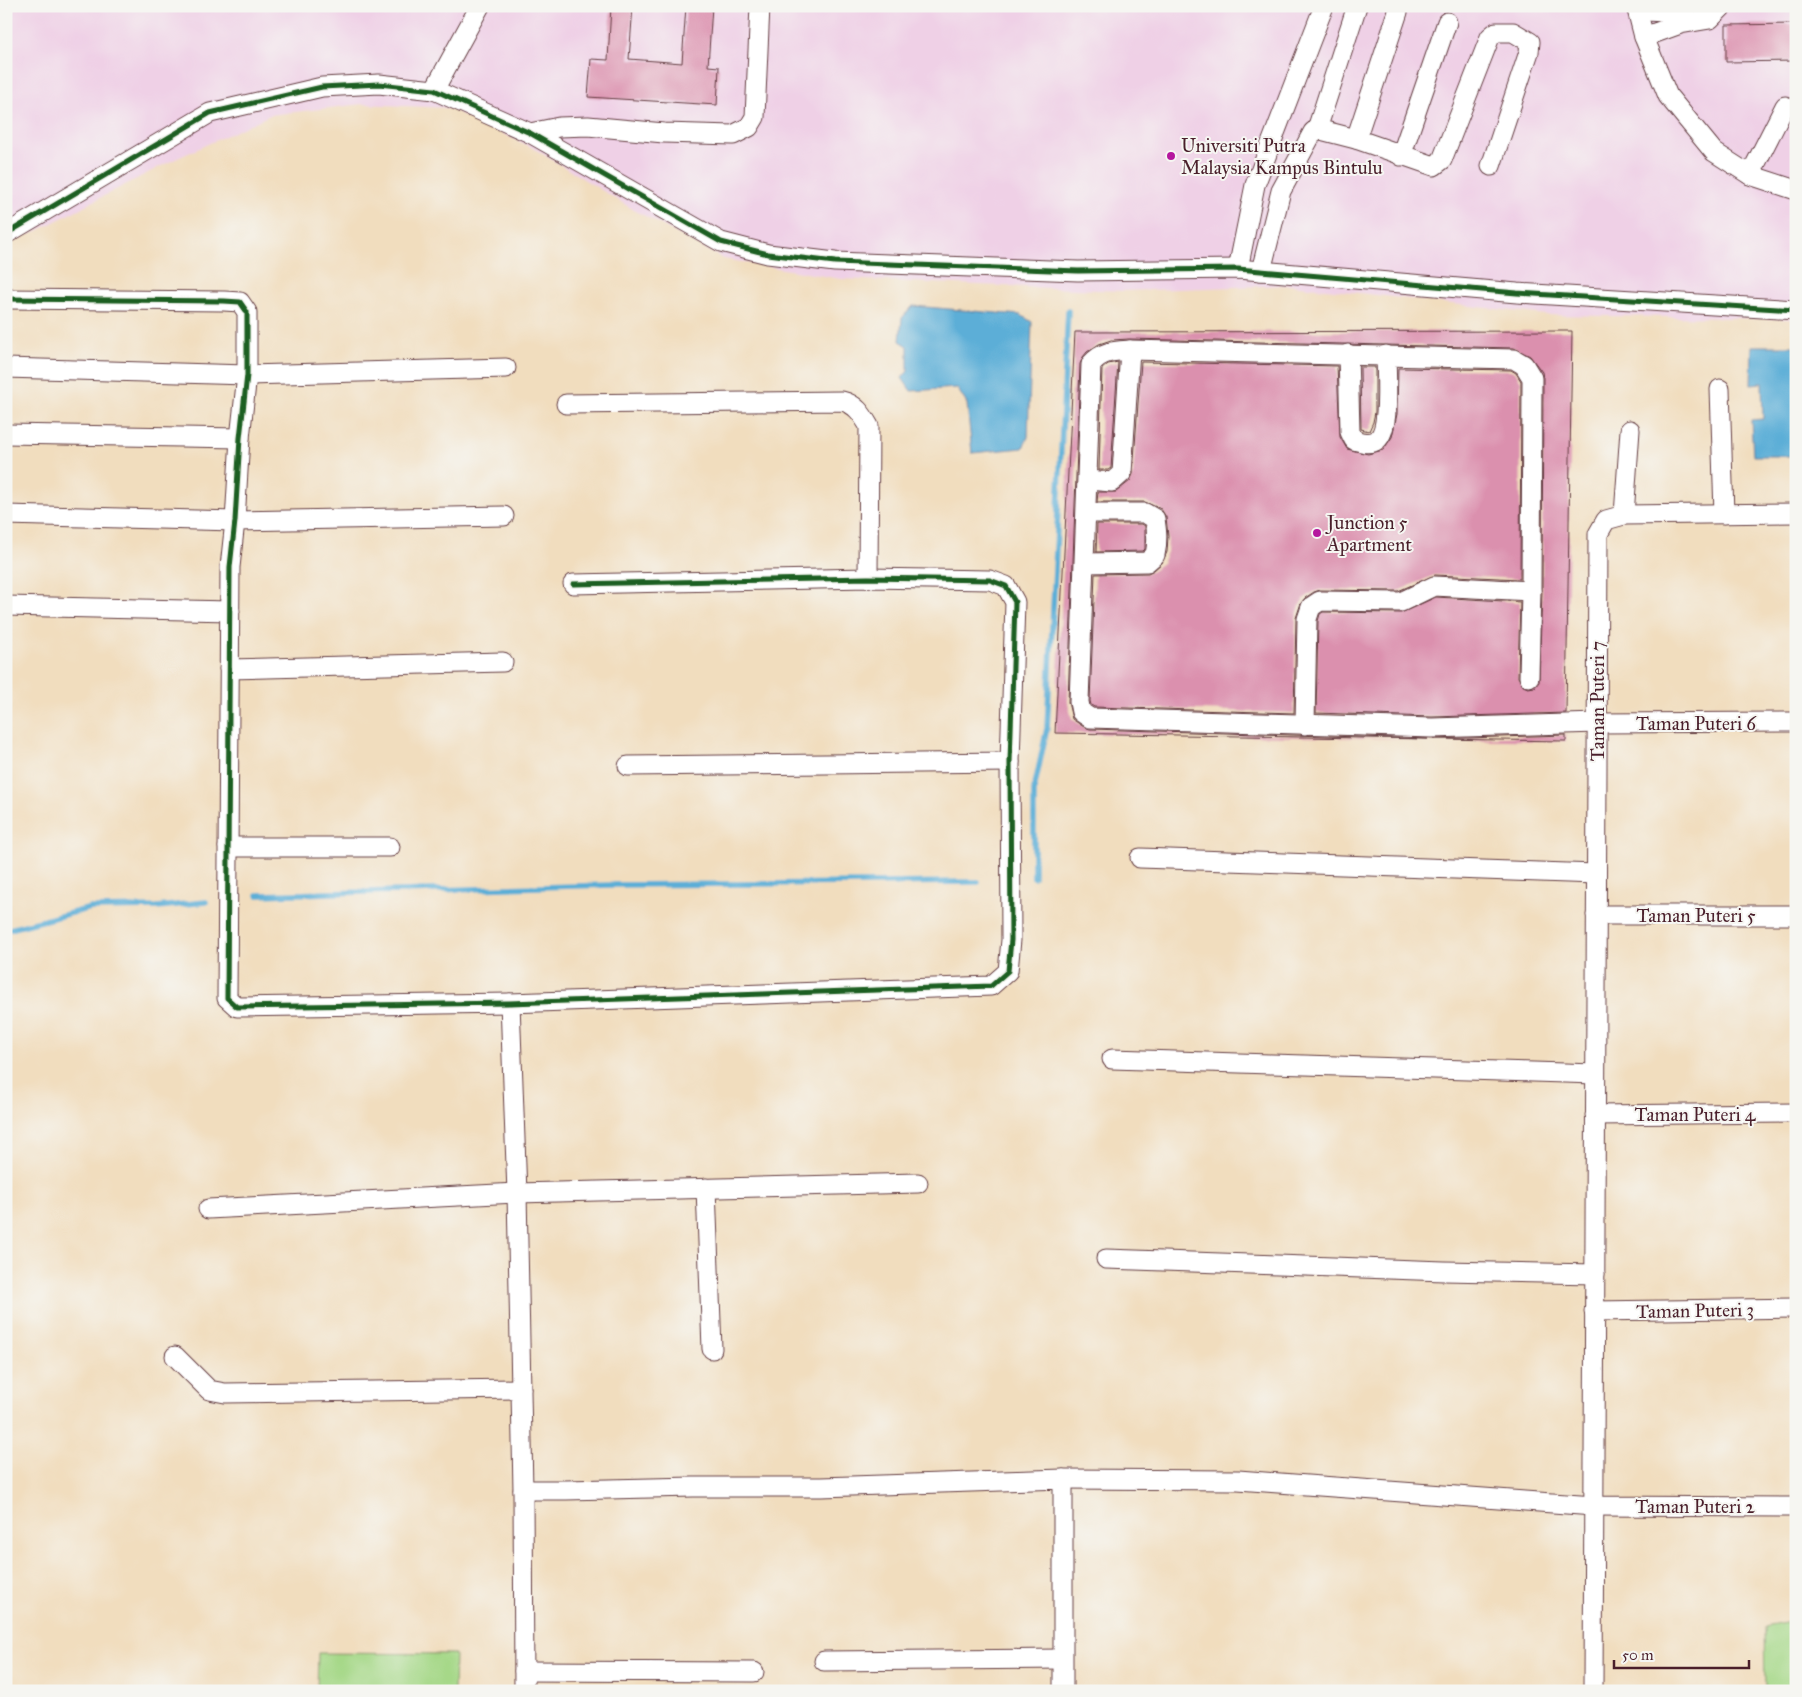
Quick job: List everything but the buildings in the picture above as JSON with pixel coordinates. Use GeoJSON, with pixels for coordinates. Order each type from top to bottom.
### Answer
{"type":"FeatureCollection","features":[{"type":"Feature","properties":{"kind":"street"},"geometry":{"type":"LineString","coordinates":[[434,90],[480,6]]}},
{"type":"Feature","properties":{"kind":"street"},"geometry":{"type":"LineString","coordinates":[[530,133],[558,127],[588,126],[664,133],[734,135],[748,127],[755,118],[760,6]]}},
{"type":"Feature","properties":{"kind":"street"},"geometry":{"type":"LineString","coordinates":[[1238,269],[1255,185],[1324,6]]}},
{"type":"Feature","properties":{"kind":"street"},"geometry":{"type":"LineString","coordinates":[[1261,271],[1281,191],[1313,132],[1317,129],[1357,6]]}},
{"type":"Feature","properties":{"kind":"street"},"geometry":{"type":"LineString","coordinates":[[1356,139],[1398,12],[1397,6]]}},
{"type":"Feature","properties":{"kind":"street"},"geometry":{"type":"LineString","coordinates":[[1688,6],[1684,9],[1665,12],[1636,8],[1644,36],[1668,96],[1714,152],[1750,175],[1796,190]]}},
{"type":"Feature","properties":{"kind":"street"},"geometry":{"type":"LineString","coordinates":[[1644,36],[1680,24],[1710,19],[1723,6]]}},
{"type":"Feature","properties":{"kind":"street"},"geometry":{"type":"LineString","coordinates":[[1401,156],[1447,22]]}},
{"type":"Feature","properties":{"kind":"street"},"geometry":{"type":"LineString","coordinates":[[1317,129],[1356,139],[1434,166],[1442,160],[1490,38],[1496,32],[1513,32],[1530,42],[1529,52],[1491,166]]}},
{"type":"Feature","properties":{"kind":"street"},"geometry":{"type":"LineString","coordinates":[[6,234],[210,113],[322,87],[379,84],[434,90],[530,133],[721,242],[768,254],[835,262],[1078,271],[1238,269],[1517,293],[1796,310]]}},
{"type":"Feature","properties":{"kind":"street"},"geometry":{"type":"LineString","coordinates":[[1750,175],[1785,106]]}},
{"type":"Feature","properties":{"kind":"street"},"geometry":{"type":"LineString","coordinates":[[6,299],[224,301],[240,302],[248,312],[247,375],[230,567],[227,998],[237,1007],[510,1003],[991,986],[1008,972],[1011,940],[1010,762],[1015,602],[1006,586],[990,580],[868,578],[573,584]]}},
{"type":"Feature","properties":{"kind":"street"},"geometry":{"type":"LineString","coordinates":[[1088,480],[1112,482],[1122,473],[1130,350]]}},
{"type":"Feature","properties":{"kind":"street"},"geometry":{"type":"LineString","coordinates":[[1087,513],[1145,513],[1155,519],[1158,532],[1155,555],[1147,562],[1084,563],[1092,364],[1096,358],[1107,352],[1130,350],[1514,359],[1524,365],[1532,378],[1529,677]]}},
{"type":"Feature","properties":{"kind":"street"},"geometry":{"type":"LineString","coordinates":[[1348,354],[1350,432],[1354,440],[1366,443],[1377,440],[1383,432],[1386,421],[1386,355]]}},
{"type":"Feature","properties":{"kind":"street"},"geometry":{"type":"LineString","coordinates":[[6,368],[247,375],[506,368]]}},
{"type":"Feature","properties":{"kind":"street"},"geometry":{"type":"LineString","coordinates":[[1720,389],[1724,514]]}},
{"type":"Feature","properties":{"kind":"street"},"geometry":{"type":"LineString","coordinates":[[566,404],[842,401],[850,403],[864,416],[869,426],[868,578]]}},
{"type":"Feature","properties":{"kind":"street"},"geometry":{"type":"LineString","coordinates":[[1624,515],[1630,430]]}},
{"type":"Feature","properties":{"kind":"street"},"geometry":{"type":"LineString","coordinates":[[6,434],[240,438]]}},
{"type":"Feature","properties":{"kind":"street","name":"Taman Puteri 7"},"geometry":{"type":"LineString","coordinates":[[1593,1691],[1598,534],[1606,520],[1624,515],[1796,513]]}},
{"type":"Feature","properties":{"kind":"street"},"geometry":{"type":"LineString","coordinates":[[6,515],[235,521],[504,516]]}},
{"type":"Feature","properties":{"kind":"street","name":"Taman Puteri 6"},"geometry":{"type":"LineString","coordinates":[[1084,563],[1079,702],[1082,712],[1090,718],[1432,728],[1597,723],[1796,722]]}},
{"type":"Feature","properties":{"kind":"street"},"geometry":{"type":"LineString","coordinates":[[1306,725],[1307,619],[1310,607],[1320,601],[1401,602],[1434,586],[1531,591]]}},
{"type":"Feature","properties":{"kind":"street"},"geometry":{"type":"LineString","coordinates":[[6,606],[230,611]]}},
{"type":"Feature","properties":{"kind":"street"},"geometry":{"type":"LineString","coordinates":[[229,669],[503,662]]}},
{"type":"Feature","properties":{"kind":"street"},"geometry":{"type":"LineString","coordinates":[[628,766],[1010,762]]}},
{"type":"Feature","properties":{"kind":"street"},"geometry":{"type":"LineString","coordinates":[[228,847],[390,847]]}},
{"type":"Feature","properties":{"kind":"street"},"geometry":{"type":"LineString","coordinates":[[1140,858],[1596,874]]}},
{"type":"Feature","properties":{"kind":"street","name":"Taman Puteri 5"},"geometry":{"type":"LineString","coordinates":[[1596,915],[1796,915]]}},
{"type":"Feature","properties":{"kind":"street"},"geometry":{"type":"LineString","coordinates":[[510,1003],[517,1194],[523,1490],[524,1691]]}},
{"type":"Feature","properties":{"kind":"street"},"geometry":{"type":"LineString","coordinates":[[1112,1059],[1595,1074]]}},
{"type":"Feature","properties":{"kind":"street","name":"Taman Puteri 4"},"geometry":{"type":"LineString","coordinates":[[1595,1115],[1796,1114]]}},
{"type":"Feature","properties":{"kind":"street"},"geometry":{"type":"LineString","coordinates":[[208,1209],[517,1194],[918,1183]]}},
{"type":"Feature","properties":{"kind":"street"},"geometry":{"type":"LineString","coordinates":[[706,1188],[712,1349]]}},
{"type":"Feature","properties":{"kind":"street"},"geometry":{"type":"LineString","coordinates":[[1106,1259],[1434,1271],[1595,1274]]}},
{"type":"Feature","properties":{"kind":"street","name":"Taman Puteri 3"},"geometry":{"type":"LineString","coordinates":[[1594,1311],[1796,1308]]}},
{"type":"Feature","properties":{"kind":"street"},"geometry":{"type":"LineString","coordinates":[[175,1356],[209,1390],[224,1393],[520,1389]]}},
{"type":"Feature","properties":{"kind":"street"},"geometry":{"type":"LineString","coordinates":[[1063,1479],[1063,1691]]}},
{"type":"Feature","properties":{"kind":"street","name":"Taman Puteri 2"},"geometry":{"type":"LineString","coordinates":[[523,1490],[692,1487],[821,1488],[1063,1479],[1238,1480],[1594,1506],[1796,1507]]}},
{"type":"Feature","properties":{"kind":"street"},"geometry":{"type":"LineString","coordinates":[[824,1661],[1062,1659]]}},
{"type":"Feature","properties":{"kind":"street"},"geometry":{"type":"LineString","coordinates":[[524,1671],[754,1672]]}},
{"type":"Feature","properties":{"kind":"shaded area","name":"Universiti Putra Malaysia Kampus Bintulu"},"geometry":{"type":"Polygon","coordinates":[[[6,6],[1796,6],[1796,319],[1546,315],[1291,285],[1122,291],[841,279],[724,259],[634,210],[533,148],[449,108],[362,104],[270,115],[165,164],[31,234],[6,235],[6,6]]]}},
{"type":"Feature","properties":{"kind":"green space"},"geometry":{"type":"Polygon","coordinates":[[[1796,1620],[1796,1691],[1765,1691],[1764,1626],[1796,1620]]]}},
{"type":"Feature","properties":{"kind":"green space"},"geometry":{"type":"Polygon","coordinates":[[[318,1653],[455,1654],[454,1691],[317,1691],[318,1653]]]}},
{"type":"Feature","properties":{"kind":"water"},"geometry":{"type":"Polygon","coordinates":[[[913,306],[1021,315],[1032,322],[1028,437],[1023,448],[972,453],[967,404],[957,388],[911,391],[902,378],[908,371],[908,346],[900,341],[902,318],[913,306]]]}},
{"type":"Feature","properties":{"kind":"water"},"geometry":{"type":"Polygon","coordinates":[[[1752,346],[1796,346],[1796,456],[1753,456],[1751,420],[1763,419],[1762,383],[1751,384],[1752,346]]]}},
{"type":"Feature","properties":{"kind":"waterway"},"geometry":{"type":"LineString","coordinates":[[1034,877],[1034,790],[1047,728],[1068,311]]}},
{"type":"Feature","properties":{"kind":"waterway"},"geometry":{"type":"LineString","coordinates":[[258,895],[611,885],[978,882]]}},
{"type":"Feature","properties":{"kind":"waterway"},"geometry":{"type":"LineString","coordinates":[[6,930],[91,908],[157,907],[206,902]]}},
{"type":"Feature","properties":{"kind":"cycle path"},"geometry":{"type":"LineString","coordinates":[[6,234],[210,113],[322,87],[379,84],[434,90],[530,133],[721,242],[768,254],[835,262],[1078,271],[1238,269],[1517,293],[1796,310]]}},
{"type":"Feature","properties":{"kind":"cycle path"},"geometry":{"type":"LineString","coordinates":[[6,299],[224,301],[240,302],[247,312],[247,375],[230,567],[227,998],[237,1007],[510,1003],[991,986],[1008,971],[1011,940],[1010,762],[1015,602],[1006,586],[990,580],[868,578],[573,584]]}},
{"type":"Feature","properties":{"kind":"place","name":"Universiti Putra Malaysia Kampus Bintulu"},"geometry":{"type":"Point","coordinates":[1171,156]}},
{"type":"Feature","properties":{"kind":"place","name":"Junction 5 Apartment"},"geometry":{"type":"Point","coordinates":[1317,533]}}]}
